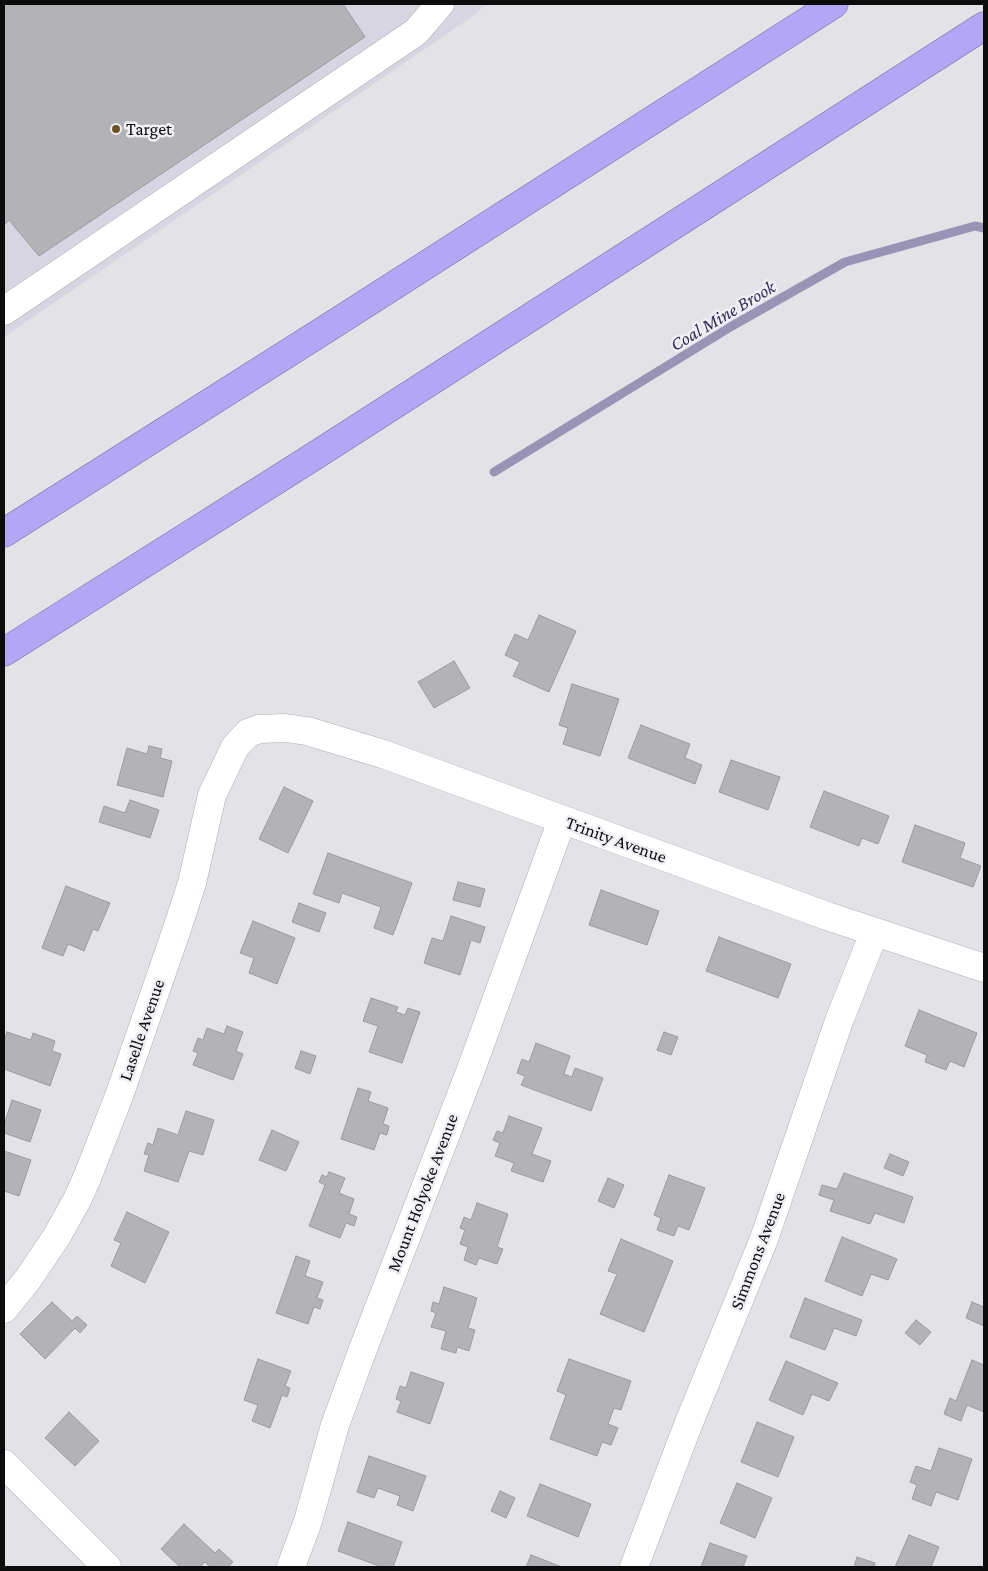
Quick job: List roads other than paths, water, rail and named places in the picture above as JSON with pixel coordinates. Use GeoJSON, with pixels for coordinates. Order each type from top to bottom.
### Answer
{"type":"FeatureCollection","features":[{"type":"Feature","properties":{"kind":"highway"},"geometry":{"type":"LineString","coordinates":[[4,533],[834,4]]}},
{"type":"Feature","properties":{"kind":"highway"},"geometry":{"type":"LineString","coordinates":[[4,652],[305,462],[984,26]]}},
{"type":"Feature","properties":{"kind":"street"},"geometry":{"type":"LineString","coordinates":[[4,311],[416,32],[440,4]]}},
{"type":"Feature","properties":{"kind":"street","name":"Trinity Avenue"},"geometry":{"type":"LineString","coordinates":[[246,735],[259,729],[307,730],[391,757],[874,933],[984,968]]}},
{"type":"Feature","properties":{"kind":"street","name":"Laselle Avenue"},"geometry":{"type":"LineString","coordinates":[[4,1309],[28,1280],[53,1242],[87,1178],[119,1096],[180,920],[192,883],[212,795],[230,755],[246,735]]}},
{"type":"Feature","properties":{"kind":"street","name":"Mount Holyoke Avenue"},"geometry":{"type":"LineString","coordinates":[[292,1567],[308,1521],[335,1425],[470,1072],[562,820]]}},
{"type":"Feature","properties":{"kind":"street","name":"Simmons Avenue"},"geometry":{"type":"LineString","coordinates":[[634,1567],[688,1425],[764,1239],[839,1021],[874,933]]}},
{"type":"Feature","properties":{"kind":"street"},"geometry":{"type":"LineString","coordinates":[[4,1464],[107,1567]]}},
{"type":"Feature","properties":{"kind":"waterway","name":"Coal Mine Brook"},"geometry":{"type":"LineString","coordinates":[[494,472],[732,326],[845,262],[975,226],[984,228]]}},
{"type":"Feature","properties":{"kind":"place","name":"Target"},"geometry":{"type":"Point","coordinates":[116,129]}}]}
